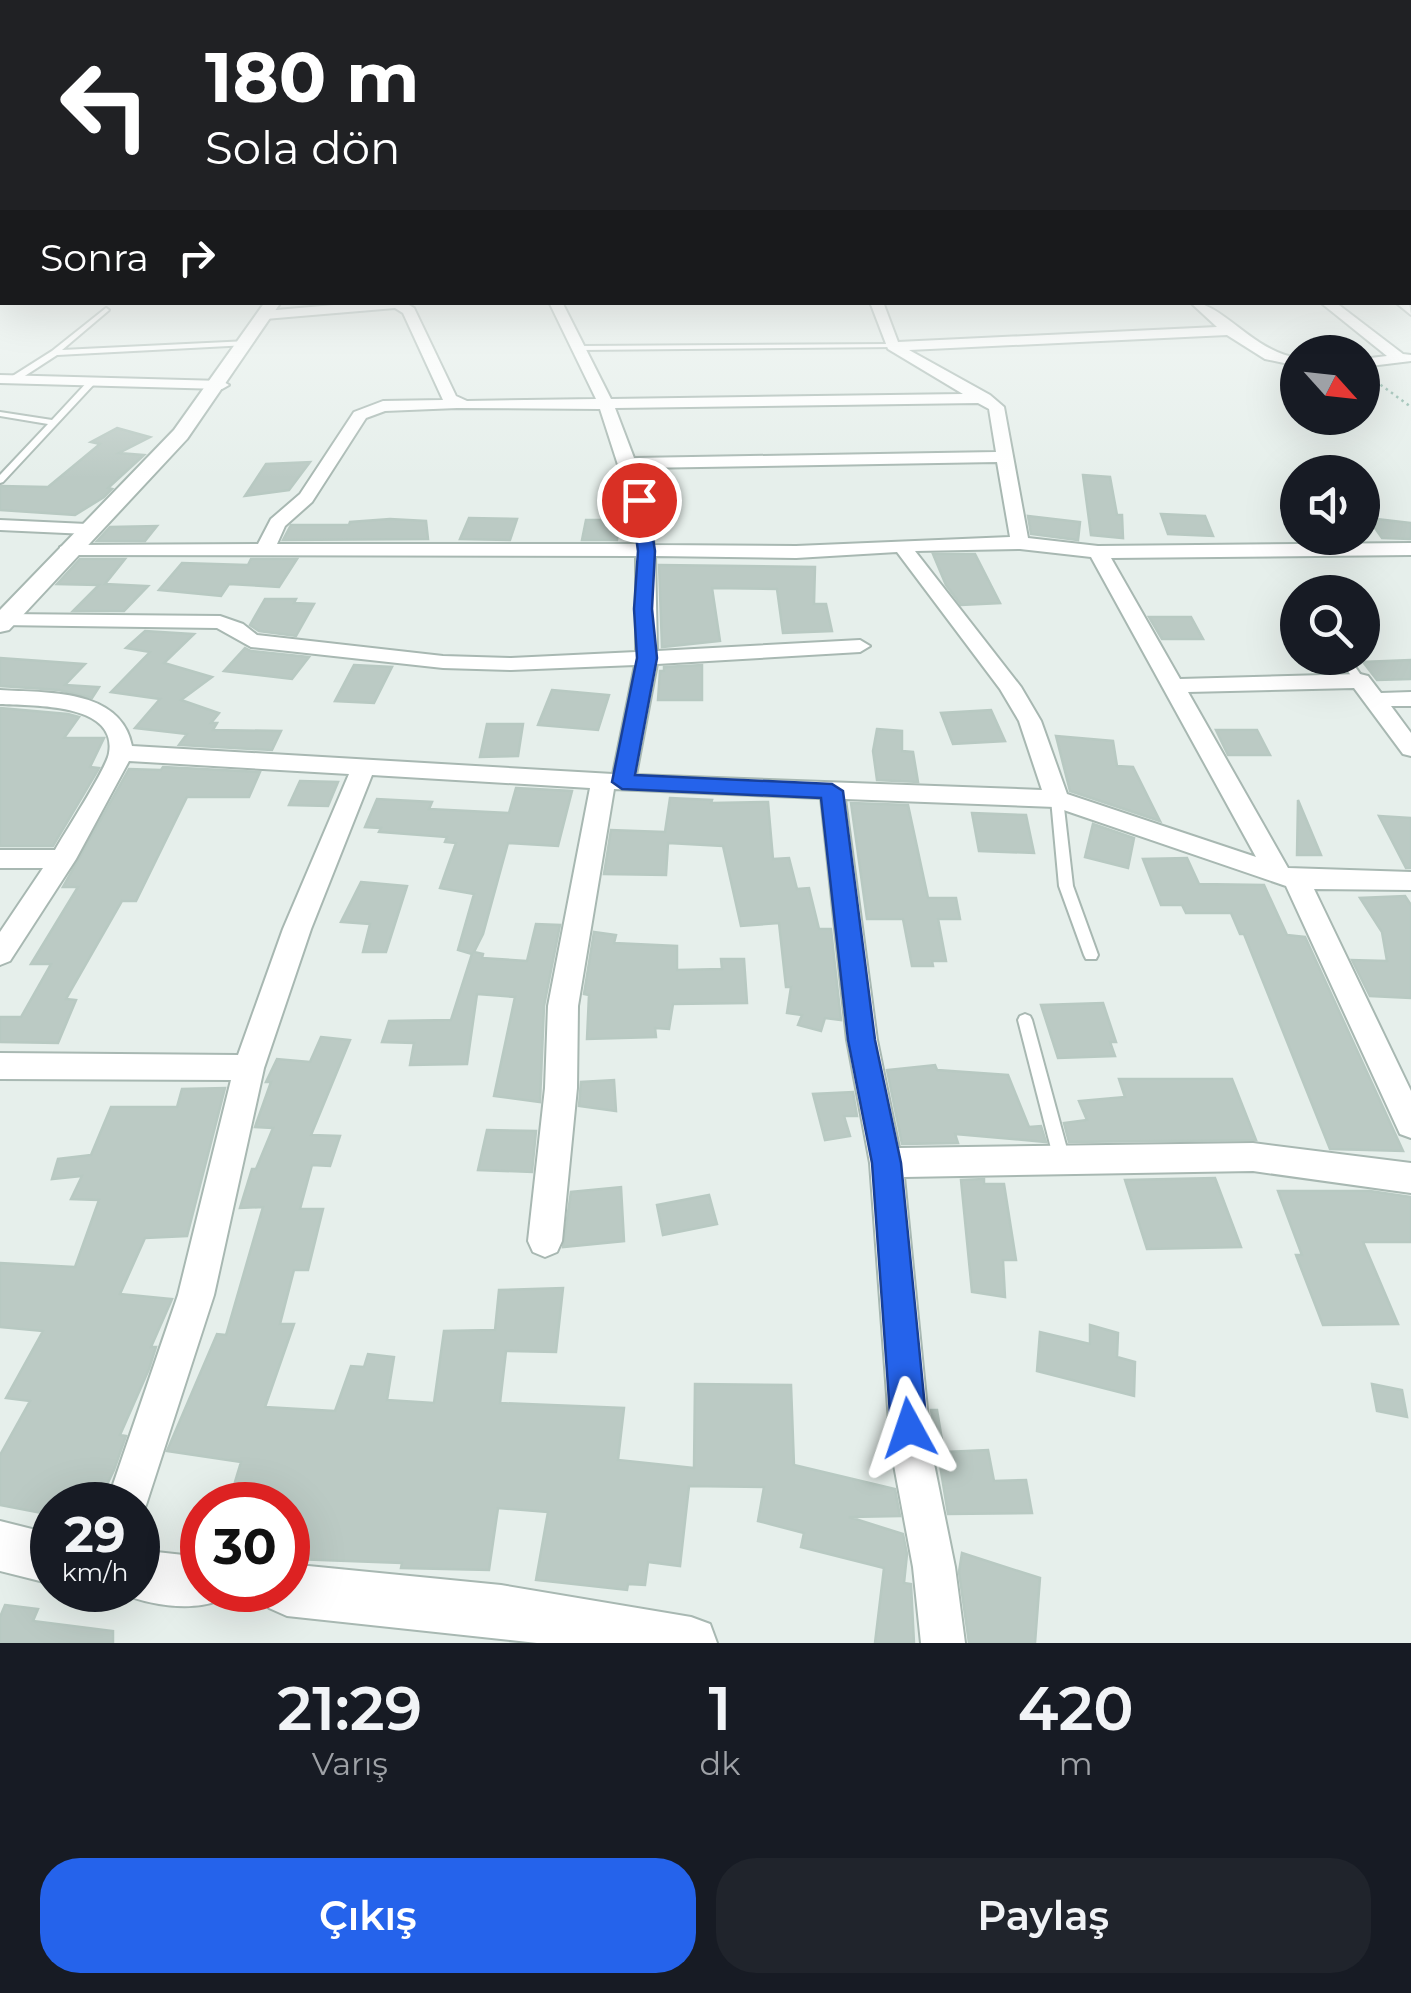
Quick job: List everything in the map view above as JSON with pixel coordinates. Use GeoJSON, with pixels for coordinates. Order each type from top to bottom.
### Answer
{"type":"FeatureCollection","features":[{"type":"Feature","properties":{"kind":"street"},"geometry":{"type":"LineString","coordinates":[[2,623],[87,529],[165,452],[222,385],[259,325]]}},
{"type":"Feature","properties":{"kind":"street"},"geometry":{"type":"LineString","coordinates":[[415,325],[438,382],[456,404]]}},
{"type":"Feature","properties":{"kind":"street"},"geometry":{"type":"LineString","coordinates":[[544,1241],[561,1088],[563,1006],[613,781],[647,658],[643,609],[647,551],[639,500],[580,348],[564,325]]}},
{"type":"Feature","properties":{"kind":"street"},"geometry":{"type":"LineString","coordinates":[[885,325],[894,346],[996,407],[1020,544]]}},
{"type":"Feature","properties":{"kind":"street"},"geometry":{"type":"LineString","coordinates":[[1224,325],[1280,360]]}},
{"type":"Feature","properties":{"kind":"street"},"geometry":{"type":"LineString","coordinates":[[1358,325],[1405,358]]}},
{"type":"Feature","properties":{"kind":"street"},"geometry":{"type":"LineString","coordinates":[[894,346],[1230,330]]}},
{"type":"Feature","properties":{"kind":"street"},"geometry":{"type":"LineString","coordinates":[[1380,361],[1405,358]]}},
{"type":"Feature","properties":{"kind":"street"},"geometry":{"type":"LineString","coordinates":[[7,379],[222,385]]}},
{"type":"Feature","properties":{"kind":"street"},"geometry":{"type":"LineString","coordinates":[[264,551],[278,524],[306,498],[360,415],[383,406],[985,398]]}},
{"type":"Feature","properties":{"kind":"street"},"geometry":{"type":"LineString","coordinates":[[626,464],[1005,457]]}},
{"type":"Feature","properties":{"kind":"street"},"geometry":{"type":"LineString","coordinates":[[0,525],[87,529]]}},
{"type":"Feature","properties":{"kind":"street"},"geometry":{"type":"LineString","coordinates":[[68,551],[647,551],[1020,544],[1098,552],[1411,549]]}},
{"type":"Feature","properties":{"kind":"street"},"geometry":{"type":"LineString","coordinates":[[903,548],[1010,687],[1030,721],[1057,799]]}},
{"type":"Feature","properties":{"kind":"street"},"geometry":{"type":"LineString","coordinates":[[1098,552],[1171,686],[1288,878],[1410,1121]]}},
{"type":"Feature","properties":{"kind":"street"},"geometry":{"type":"LineString","coordinates":[[2,623],[220,622],[236,628],[250,641],[442,662],[511,664],[860,646]]}},
{"type":"Feature","properties":{"kind":"street"},"geometry":{"type":"LineString","coordinates":[[1171,686],[1360,681],[1411,748]]}},
{"type":"Feature","properties":{"kind":"street"},"geometry":{"type":"LineString","coordinates":[[0,697],[94,706],[122,736],[121,752],[63,858],[0,954]]}},
{"type":"Feature","properties":{"kind":"street"},"geometry":{"type":"LineString","coordinates":[[1375,700],[1411,698]]}},
{"type":"Feature","properties":{"kind":"street"},"geometry":{"type":"LineString","coordinates":[[121,752],[613,781],[1057,799],[1288,878],[1411,881]]}},
{"type":"Feature","properties":{"kind":"street"},"geometry":{"type":"LineString","coordinates":[[134,1482],[196,1295],[249,1068],[297,929],[363,768]]}},
{"type":"Feature","properties":{"kind":"street"},"geometry":{"type":"LineString","coordinates":[[832,791],[862,1040],[886,1163],[911,1450],[934,1568],[943,1643]]}},
{"type":"Feature","properties":{"kind":"street"},"geometry":{"type":"LineString","coordinates":[[0,859],[63,858]]}},
{"type":"Feature","properties":{"kind":"street"},"geometry":{"type":"LineString","coordinates":[[0,1066],[249,1068]]}},
{"type":"Feature","properties":{"kind":"street"},"geometry":{"type":"LineString","coordinates":[[886,1163],[1253,1156],[1411,1178]]}},
{"type":"Feature","properties":{"kind":"street"},"geometry":{"type":"LineString","coordinates":[[0,1546],[30,1554]]}},
{"type":"Feature","properties":{"kind":"street"},"geometry":{"type":"LineString","coordinates":[[310,1592],[501,1612],[692,1643]]}},
{"type":"Feature","properties":{"kind":"lane"},"geometry":{"type":"LineString","coordinates":[[7,379],[55,352],[88,325]]}},
{"type":"Feature","properties":{"kind":"lane"},"geometry":{"type":"LineString","coordinates":[[55,352],[248,343]]}},
{"type":"Feature","properties":{"kind":"lane"},"geometry":{"type":"LineString","coordinates":[[580,348],[894,346]]}},
{"type":"Feature","properties":{"kind":"lane"},"geometry":{"type":"LineString","coordinates":[[0,480],[93,381]]}},
{"type":"Feature","properties":{"kind":"lane"},"geometry":{"type":"LineString","coordinates":[[0,414],[52,422]]}},
{"type":"Feature","properties":{"kind":"lane"},"geometry":{"type":"LineString","coordinates":[[1356,675],[1360,681]]}},
{"type":"Feature","properties":{"kind":"lane"},"geometry":{"type":"LineString","coordinates":[[1057,799],[1066,886],[1091,955]]}},
{"type":"Feature","properties":{"kind":"lane"},"geometry":{"type":"LineString","coordinates":[[1025,1020],[1062,1160]]}},
{"type":"Feature","properties":{"kind":"path"},"geometry":{"type":"LineString","coordinates":[[1380,384],[1411,407]]}},
{"type":"Feature","properties":{"kind":"building"},"geometry":{"type":"Polygon","coordinates":[[[117,428],[150,437],[119,453],[144,455],[108,488],[112,489],[104,497],[75,515],[0,510],[0,486],[48,487],[100,444],[91,442],[117,428]]]}},
{"type":"Feature","properties":{"kind":"building"},"geometry":{"type":"Polygon","coordinates":[[[310,462],[289,490],[245,496],[266,464],[310,462]]]}},
{"type":"Feature","properties":{"kind":"building"},"geometry":{"type":"Polygon","coordinates":[[[1083,475],[1110,477],[1117,515],[1122,515],[1123,538],[1091,535],[1083,475]]]}},
{"type":"Feature","properties":{"kind":"building"},"geometry":{"type":"Polygon","coordinates":[[[1161,514],[1205,516],[1213,536],[1168,534],[1161,514]]]}},
{"type":"Feature","properties":{"kind":"building"},"geometry":{"type":"Polygon","coordinates":[[[1028,516],[1080,522],[1078,540],[1031,534],[1028,516]]]}},
{"type":"Feature","properties":{"kind":"building"},"geometry":{"type":"Polygon","coordinates":[[[469,518],[517,519],[510,540],[460,539],[469,518]]]}},
{"type":"Feature","properties":{"kind":"building"},"geometry":{"type":"Polygon","coordinates":[[[390,519],[426,521],[428,539],[283,540],[291,525],[349,525],[390,519]]]}},
{"type":"Feature","properties":{"kind":"building"},"geometry":{"type":"Polygon","coordinates":[[[1380,519],[1411,523],[1411,539],[1382,538],[1380,519]]]}},
{"type":"Feature","properties":{"kind":"building"},"geometry":{"type":"Polygon","coordinates":[[[586,520],[620,520],[617,540],[582,540],[586,520]]]}},
{"type":"Feature","properties":{"kind":"building"},"geometry":{"type":"Polygon","coordinates":[[[157,526],[145,541],[97,541],[110,527],[157,526]]]}},
{"type":"Feature","properties":{"kind":"building"},"geometry":{"type":"Polygon","coordinates":[[[933,554],[975,554],[1000,603],[961,605],[946,585],[933,554]]]}},
{"type":"Feature","properties":{"kind":"building"},"geometry":{"type":"Polygon","coordinates":[[[80,559],[125,559],[105,584],[148,586],[124,611],[73,611],[99,585],[57,584],[80,559]]]}},
{"type":"Feature","properties":{"kind":"building"},"geometry":{"type":"Polygon","coordinates":[[[251,559],[297,559],[279,587],[229,584],[221,596],[159,590],[182,563],[248,565],[251,559]]]}},
{"type":"Feature","properties":{"kind":"building"},"geometry":{"type":"Polygon","coordinates":[[[659,565],[815,567],[814,604],[826,604],[832,631],[783,633],[777,589],[712,588],[720,641],[662,647],[659,565]]]}},
{"type":"Feature","properties":{"kind":"building"},"geometry":{"type":"Polygon","coordinates":[[[265,599],[296,599],[294,603],[314,604],[296,636],[259,631],[250,625],[265,599]]]}},
{"type":"Feature","properties":{"kind":"building"},"geometry":{"type":"Polygon","coordinates":[[[1149,617],[1191,617],[1203,639],[1162,639],[1149,617]]]}},
{"type":"Feature","properties":{"kind":"building"},"geometry":{"type":"Polygon","coordinates":[[[145,631],[194,634],[164,663],[212,677],[181,700],[219,713],[211,723],[217,723],[213,730],[281,731],[272,750],[179,745],[187,734],[135,728],[160,699],[111,692],[150,652],[126,648],[145,631]]]}},
{"type":"Feature","properties":{"kind":"building"},"geometry":{"type":"Polygon","coordinates":[[[245,648],[309,657],[292,679],[224,671],[245,648]]]}},
{"type":"Feature","properties":{"kind":"building"},"geometry":{"type":"Polygon","coordinates":[[[0,658],[85,664],[65,685],[99,687],[92,698],[59,690],[0,686],[0,658]]]}},
{"type":"Feature","properties":{"kind":"building"},"geometry":{"type":"Polygon","coordinates":[[[1411,660],[1411,679],[1377,680],[1373,675],[1380,675],[1380,661],[1411,660]]]}},
{"type":"Feature","properties":{"kind":"building"},"geometry":{"type":"Polygon","coordinates":[[[354,665],[392,667],[374,703],[335,701],[354,665]]]}},
{"type":"Feature","properties":{"kind":"building"},"geometry":{"type":"Polygon","coordinates":[[[702,665],[702,700],[658,700],[660,671],[664,667],[702,665]]]}},
{"type":"Feature","properties":{"kind":"building"},"geometry":{"type":"Polygon","coordinates":[[[552,690],[609,695],[598,730],[538,725],[552,690]]]}},
{"type":"Feature","properties":{"kind":"building"},"geometry":{"type":"Polygon","coordinates":[[[0,708],[79,717],[64,738],[104,738],[90,767],[99,768],[53,846],[0,846],[0,708]]]}},
{"type":"Feature","properties":{"kind":"building"},"geometry":{"type":"Polygon","coordinates":[[[991,710],[1005,741],[953,744],[941,713],[991,710]]]}},
{"type":"Feature","properties":{"kind":"building"},"geometry":{"type":"Polygon","coordinates":[[[487,724],[523,724],[518,756],[480,757],[487,724]]]}},
{"type":"Feature","properties":{"kind":"building"},"geometry":{"type":"Polygon","coordinates":[[[877,729],[902,731],[902,751],[913,752],[918,782],[877,780],[873,751],[877,729]]]}},
{"type":"Feature","properties":{"kind":"building"},"geometry":{"type":"Polygon","coordinates":[[[1216,730],[1257,730],[1270,755],[1228,755],[1216,730]]]}},
{"type":"Feature","properties":{"kind":"building"},"geometry":{"type":"Polygon","coordinates":[[[1056,736],[1113,741],[1117,766],[1133,767],[1160,821],[1070,791],[1056,736]]]}},
{"type":"Feature","properties":{"kind":"building"},"geometry":{"type":"Polygon","coordinates":[[[129,769],[260,772],[249,797],[187,797],[136,901],[122,901],[66,999],[76,1000],[58,1043],[0,1042],[0,1017],[21,1017],[51,964],[31,964],[78,887],[63,887],[129,769]]]}},
{"type":"Feature","properties":{"kind":"building"},"geometry":{"type":"Polygon","coordinates":[[[300,781],[338,782],[328,806],[289,805],[300,781]]]}},
{"type":"Feature","properties":{"kind":"building"},"geometry":{"type":"Polygon","coordinates":[[[516,788],[572,791],[558,846],[508,843],[483,934],[474,952],[483,954],[482,958],[527,961],[536,924],[560,925],[544,1006],[540,1102],[494,1096],[515,997],[477,994],[467,1064],[410,1065],[414,1043],[382,1042],[389,1021],[451,1020],[472,954],[458,950],[474,894],[440,888],[456,843],[445,842],[447,837],[379,832],[381,828],[365,827],[377,799],[432,802],[429,809],[509,813],[516,788]]]}},
{"type":"Feature","properties":{"kind":"building"},"geometry":{"type":"Polygon","coordinates":[[[670,798],[712,800],[711,803],[768,802],[773,859],[789,858],[797,889],[809,888],[819,929],[831,929],[841,1020],[825,1018],[821,1031],[798,1025],[802,1015],[787,1013],[791,987],[786,987],[779,923],[741,926],[723,846],[668,843],[666,875],[604,874],[611,830],[665,832],[670,798]]]}},
{"type":"Feature","properties":{"kind":"building"},"geometry":{"type":"Polygon","coordinates":[[[1298,800],[1321,855],[1297,855],[1298,800]]]}},
{"type":"Feature","properties":{"kind":"building"},"geometry":{"type":"Polygon","coordinates":[[[851,803],[908,805],[928,898],[956,898],[960,919],[938,919],[946,961],[932,961],[933,966],[912,966],[903,919],[867,919],[851,803]]]}},
{"type":"Feature","properties":{"kind":"building"},"geometry":{"type":"Polygon","coordinates":[[[972,813],[1026,815],[1034,853],[979,851],[972,813]]]}},
{"type":"Feature","properties":{"kind":"building"},"geometry":{"type":"Polygon","coordinates":[[[1379,816],[1411,818],[1411,868],[1406,868],[1379,816]]]}},
{"type":"Feature","properties":{"kind":"building"},"geometry":{"type":"Polygon","coordinates":[[[1093,824],[1134,838],[1128,868],[1085,857],[1093,824]]]}},
{"type":"Feature","properties":{"kind":"building"},"geometry":{"type":"Polygon","coordinates":[[[1187,858],[1199,884],[1264,885],[1287,935],[1305,937],[1403,1151],[1330,1149],[1244,934],[1240,934],[1231,913],[1186,913],[1182,905],[1161,905],[1143,859],[1187,858]]]}},
{"type":"Feature","properties":{"kind":"building"},"geometry":{"type":"Polygon","coordinates":[[[361,882],[407,886],[386,952],[363,952],[370,924],[341,922],[361,882]]]}},
{"type":"Feature","properties":{"kind":"building"},"geometry":{"type":"Polygon","coordinates":[[[1405,896],[1411,905],[1411,998],[1370,996],[1352,960],[1387,961],[1382,932],[1360,898],[1405,896]]]}},
{"type":"Feature","properties":{"kind":"building"},"geometry":{"type":"Polygon","coordinates":[[[594,932],[616,935],[614,943],[677,946],[677,970],[722,969],[721,959],[744,959],[747,1003],[673,1004],[669,1029],[655,1028],[656,1037],[587,1039],[589,995],[584,994],[594,932]]]}},
{"type":"Feature","properties":{"kind":"building"},"geometry":{"type":"Polygon","coordinates":[[[1103,1003],[1116,1042],[1110,1042],[1115,1056],[1058,1058],[1041,1005],[1103,1003]]]}},
{"type":"Feature","properties":{"kind":"building"},"geometry":{"type":"Polygon","coordinates":[[[321,1037],[350,1040],[311,1135],[340,1136],[330,1166],[312,1165],[300,1209],[323,1209],[308,1270],[294,1270],[280,1324],[294,1324],[265,1407],[335,1411],[351,1366],[364,1367],[368,1354],[394,1357],[387,1400],[434,1403],[444,1331],[495,1330],[499,1290],[563,1288],[556,1352],[506,1351],[500,1403],[624,1408],[618,1460],[694,1468],[695,1384],[791,1385],[794,1465],[895,1489],[900,1516],[849,1517],[903,1534],[907,1554],[904,1583],[911,1584],[914,1643],[875,1643],[884,1568],[801,1547],[804,1533],[758,1521],[764,1487],[689,1486],[680,1566],[648,1562],[645,1585],[628,1584],[627,1590],[536,1580],[548,1512],[498,1508],[489,1570],[401,1568],[402,1563],[310,1560],[310,1482],[235,1482],[241,1462],[167,1451],[217,1334],[226,1335],[263,1207],[240,1208],[252,1169],[256,1169],[273,1128],[255,1127],[271,1082],[266,1082],[277,1059],[310,1062],[321,1037]]]}},
{"type":"Feature","properties":{"kind":"building"},"geometry":{"type":"Polygon","coordinates":[[[935,1065],[937,1070],[1008,1075],[1029,1127],[1041,1126],[1046,1142],[955,1134],[958,1143],[902,1144],[887,1070],[935,1065]]]}},
{"type":"Feature","properties":{"kind":"building"},"geometry":{"type":"Polygon","coordinates":[[[1119,1079],[1232,1079],[1256,1140],[1069,1142],[1064,1123],[1087,1120],[1079,1101],[1125,1097],[1119,1079]]]}},
{"type":"Feature","properties":{"kind":"building"},"geometry":{"type":"Polygon","coordinates":[[[614,1080],[616,1111],[579,1106],[581,1082],[614,1080]]]}},
{"type":"Feature","properties":{"kind":"building"},"geometry":{"type":"Polygon","coordinates":[[[225,1088],[187,1236],[145,1238],[120,1294],[172,1299],[151,1347],[156,1347],[149,1369],[120,1435],[126,1436],[114,1470],[108,1482],[30,1482],[30,1511],[0,1505],[0,1455],[30,1401],[6,1398],[43,1331],[0,1327],[0,1263],[75,1267],[99,1200],[71,1199],[82,1176],[52,1179],[58,1159],[91,1155],[111,1107],[177,1107],[182,1089],[225,1088]]]}},
{"type":"Feature","properties":{"kind":"building"},"geometry":{"type":"Polygon","coordinates":[[[853,1092],[857,1116],[844,1116],[850,1136],[825,1140],[813,1094],[853,1092]]]}},
{"type":"Feature","properties":{"kind":"building"},"geometry":{"type":"Polygon","coordinates":[[[487,1130],[536,1131],[532,1172],[478,1170],[487,1130]]]}},
{"type":"Feature","properties":{"kind":"building"},"geometry":{"type":"Polygon","coordinates":[[[1215,1178],[1241,1247],[1147,1249],[1125,1180],[1215,1178]]]}},
{"type":"Feature","properties":{"kind":"building"},"geometry":{"type":"Polygon","coordinates":[[[984,1179],[984,1184],[1004,1184],[1016,1260],[1003,1260],[1005,1297],[972,1292],[961,1180],[984,1179]]]}},
{"type":"Feature","properties":{"kind":"building"},"geometry":{"type":"Polygon","coordinates":[[[621,1187],[624,1241],[563,1247],[571,1192],[621,1187]]]}},
{"type":"Feature","properties":{"kind":"building"},"geometry":{"type":"Polygon","coordinates":[[[1278,1191],[1370,1191],[1411,1197],[1411,1242],[1363,1242],[1398,1324],[1323,1325],[1296,1255],[1302,1255],[1278,1191]]]}},
{"type":"Feature","properties":{"kind":"building"},"geometry":{"type":"Polygon","coordinates":[[[709,1195],[717,1224],[663,1235],[657,1205],[709,1195]]]}},
{"type":"Feature","properties":{"kind":"building"},"geometry":{"type":"Polygon","coordinates":[[[1090,1325],[1118,1333],[1117,1357],[1135,1362],[1134,1396],[1037,1371],[1040,1332],[1090,1344],[1090,1325]]]}},
{"type":"Feature","properties":{"kind":"building"},"geometry":{"type":"Polygon","coordinates":[[[1372,1384],[1402,1390],[1407,1417],[1377,1411],[1372,1384]]]}},
{"type":"Feature","properties":{"kind":"building"},"geometry":{"type":"Polygon","coordinates":[[[931,1410],[937,1410],[944,1452],[988,1450],[994,1481],[1026,1480],[1032,1513],[948,1514],[931,1410]]]}},
{"type":"Feature","properties":{"kind":"building"},"geometry":{"type":"Polygon","coordinates":[[[962,1553],[1040,1578],[1035,1643],[969,1643],[959,1572],[962,1553]]]}},
{"type":"Feature","properties":{"kind":"building"},"geometry":{"type":"Polygon","coordinates":[[[5,1605],[30,1608],[30,1612],[37,1612],[33,1621],[113,1631],[113,1643],[0,1643],[0,1617],[5,1605]]]}},
{"type":"Feature","properties":{"kind":"route"},"geometry":{"type":"LineString","coordinates":[[639,500],[647,551],[643,609],[647,658],[622,782],[832,791],[862,1040],[886,1163],[909,1428]]}}]}
